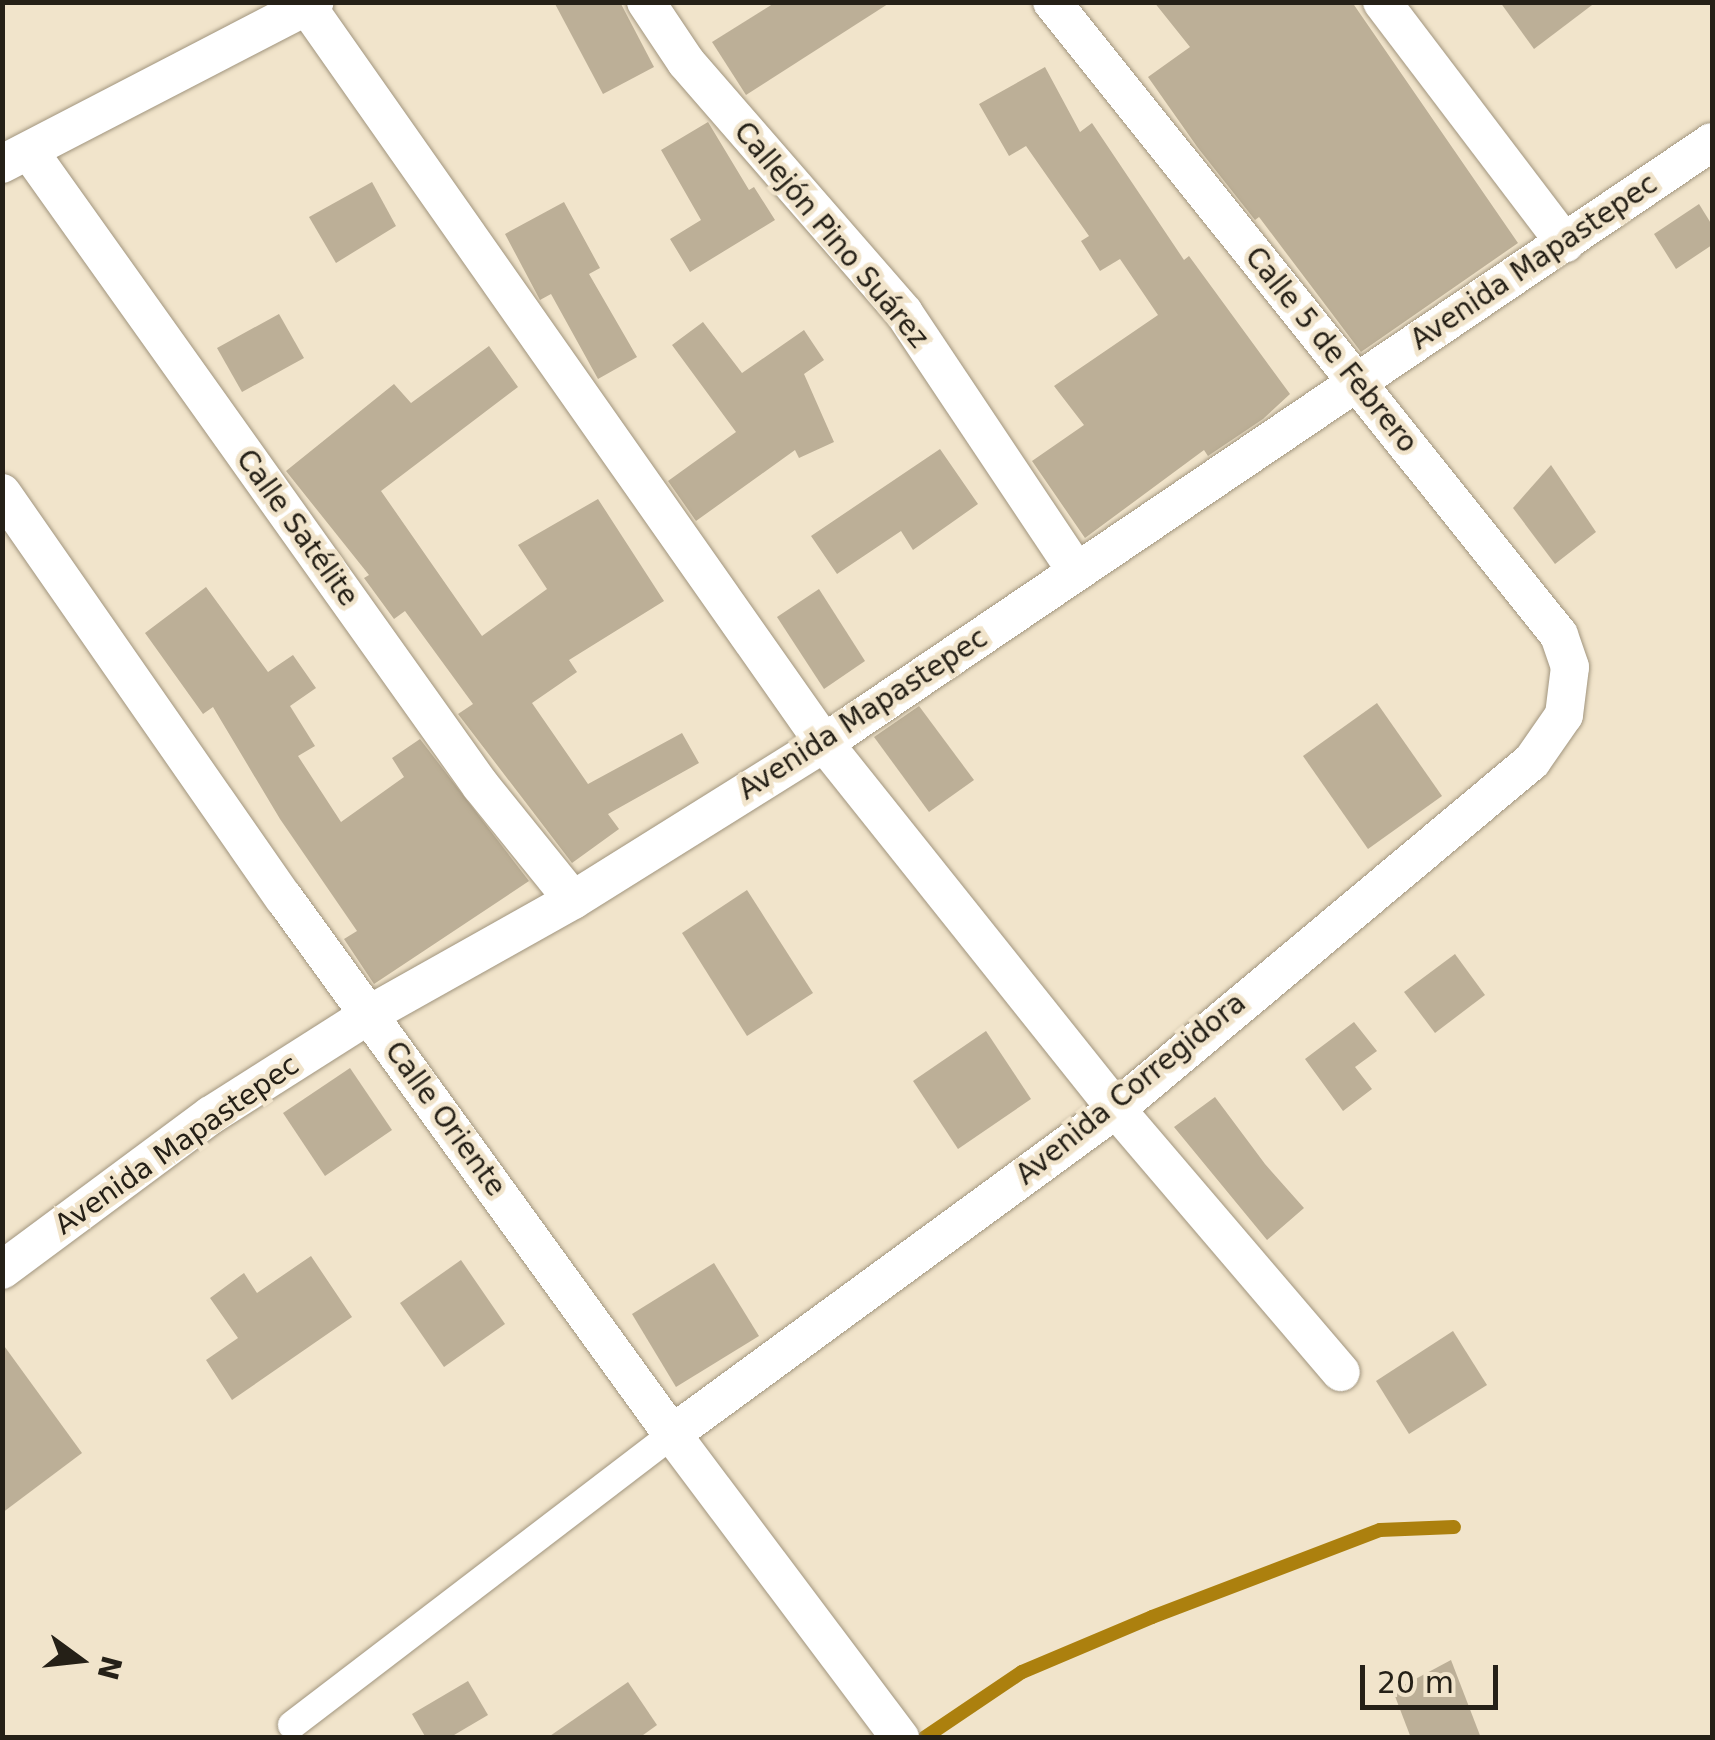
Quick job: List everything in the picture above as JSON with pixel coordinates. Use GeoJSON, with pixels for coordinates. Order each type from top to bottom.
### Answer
{"type":"FeatureCollection","features":[{"type":"Feature","properties":{"kind":"street","name":"Callejón Pino Suárez"},"geometry":{"type":"LineString","coordinates":[[646,2],[686,62],[904,314],[1077,572]]}},
{"type":"Feature","properties":{"kind":"street","name":"Calle 5 de Febrero"},"geometry":{"type":"LineString","coordinates":[[1052,2],[1559,635],[1570,667],[1564,714]]}},
{"type":"Feature","properties":{"kind":"street"},"geometry":{"type":"LineString","coordinates":[[1382,2],[1565,242]]}},
{"type":"Feature","properties":{"kind":"street"},"geometry":{"type":"LineString","coordinates":[[16,158],[308,4],[824,743],[1116,1108],[1341,1372]]}},
{"type":"Feature","properties":{"kind":"street","name":"Avenida Mapastepec"},"geometry":{"type":"LineString","coordinates":[[2,1270],[211,1116],[370,1014],[573,900],[824,743],[1712,142]]}},
{"type":"Feature","properties":{"kind":"street","name":"Calle Satélite"},"geometry":{"type":"LineString","coordinates":[[16,158],[482,786],[573,900]]}},
{"type":"Feature","properties":{"kind":"street","name":"Calle Oriente"},"geometry":{"type":"LineString","coordinates":[[2,493],[672,1434],[900,1738]]}},
{"type":"Feature","properties":{"kind":"street","name":"Avenida Corregidora"},"geometry":{"type":"LineString","coordinates":[[672,1434],[1116,1108],[1532,761],[1564,714]]}},
{"type":"Feature","properties":{"kind":"street"},"geometry":{"type":"LineString","coordinates":[[292,1725],[672,1434]]}},
{"type":"Feature","properties":{"kind":"building"},"geometry":{"type":"Polygon","coordinates":[[[554,2],[620,2],[654,67],[603,94],[554,2]]]}},
{"type":"Feature","properties":{"kind":"building"},"geometry":{"type":"Polygon","coordinates":[[[776,2],[891,2],[746,95],[712,42],[776,2]]]}},
{"type":"Feature","properties":{"kind":"building"},"geometry":{"type":"Polygon","coordinates":[[[1154,2],[1352,2],[1518,243],[1361,352],[1259,217],[1255,220],[1198,148],[1148,77],[1190,47],[1154,2]]]}},
{"type":"Feature","properties":{"kind":"building"},"geometry":{"type":"Polygon","coordinates":[[[1500,2],[1596,2],[1534,49],[1500,2]]]}},
{"type":"Feature","properties":{"kind":"building"},"geometry":{"type":"Polygon","coordinates":[[[1045,67],[1080,132],[1092,123],[1184,260],[1189,256],[1290,394],[1263,419],[1208,456],[1204,450],[1085,538],[1032,461],[1084,425],[1054,386],[1158,315],[1120,259],[1100,271],[1081,241],[1089,236],[1026,146],[1009,156],[979,104],[1045,67]]]}},
{"type":"Feature","properties":{"kind":"building"},"geometry":{"type":"Polygon","coordinates":[[[708,122],[749,190],[754,187],[775,220],[690,272],[670,239],[701,220],[661,150],[708,122]]]}},
{"type":"Feature","properties":{"kind":"building"},"geometry":{"type":"Polygon","coordinates":[[[372,182],[396,226],[336,263],[309,217],[372,182]]]}},
{"type":"Feature","properties":{"kind":"building"},"geometry":{"type":"Polygon","coordinates":[[[564,202],[600,268],[589,274],[637,357],[598,379],[551,294],[540,300],[505,234],[564,202]]]}},
{"type":"Feature","properties":{"kind":"building"},"geometry":{"type":"Polygon","coordinates":[[[1699,204],[1712,225],[1712,245],[1676,269],[1654,234],[1699,204]]]}},
{"type":"Feature","properties":{"kind":"building"},"geometry":{"type":"Polygon","coordinates":[[[279,314],[304,358],[242,392],[217,348],[279,314]]]}},
{"type":"Feature","properties":{"kind":"building"},"geometry":{"type":"Polygon","coordinates":[[[703,322],[742,373],[804,330],[824,360],[804,374],[834,442],[799,458],[795,450],[696,521],[668,481],[736,432],[672,345],[703,322]]]}},
{"type":"Feature","properties":{"kind":"building"},"geometry":{"type":"Polygon","coordinates":[[[489,346],[518,387],[381,491],[482,636],[547,589],[518,545],[598,499],[664,601],[569,660],[577,672],[532,703],[588,784],[682,733],[699,763],[608,814],[619,829],[572,863],[458,714],[473,704],[405,611],[394,619],[364,578],[369,575],[286,471],[394,384],[411,403],[489,346]]]}},
{"type":"Feature","properties":{"kind":"building"},"geometry":{"type":"Polygon","coordinates":[[[940,449],[978,504],[913,550],[901,531],[837,574],[811,536],[940,449]]]}},
{"type":"Feature","properties":{"kind":"building"},"geometry":{"type":"Polygon","coordinates":[[[1551,465],[1596,532],[1555,564],[1513,508],[1551,465]]]}},
{"type":"Feature","properties":{"kind":"building"},"geometry":{"type":"Polygon","coordinates":[[[206,587],[268,672],[293,655],[316,688],[290,706],[315,746],[298,756],[341,822],[404,777],[392,758],[420,739],[529,881],[374,984],[344,939],[357,931],[280,819],[213,707],[203,714],[145,633],[206,587]]]}},
{"type":"Feature","properties":{"kind":"building"},"geometry":{"type":"Polygon","coordinates":[[[819,589],[865,661],[824,689],[777,617],[819,589]]]}},
{"type":"Feature","properties":{"kind":"building"},"geometry":{"type":"Polygon","coordinates":[[[1377,703],[1442,796],[1368,849],[1303,756],[1377,703]]]}},
{"type":"Feature","properties":{"kind":"building"},"geometry":{"type":"Polygon","coordinates":[[[919,706],[974,780],[929,812],[874,737],[919,706]]]}},
{"type":"Feature","properties":{"kind":"building"},"geometry":{"type":"Polygon","coordinates":[[[747,890],[813,993],[747,1036],[682,933],[747,890]]]}},
{"type":"Feature","properties":{"kind":"building"},"geometry":{"type":"Polygon","coordinates":[[[1455,954],[1485,995],[1435,1033],[1404,992],[1455,954]]]}},
{"type":"Feature","properties":{"kind":"building"},"geometry":{"type":"Polygon","coordinates":[[[1354,1022],[1377,1051],[1355,1067],[1372,1089],[1343,1111],[1305,1059],[1354,1022]]]}},
{"type":"Feature","properties":{"kind":"building"},"geometry":{"type":"Polygon","coordinates":[[[986,1031],[1031,1099],[958,1149],[913,1081],[986,1031]]]}},
{"type":"Feature","properties":{"kind":"building"},"geometry":{"type":"Polygon","coordinates":[[[350,1068],[392,1130],[325,1176],[283,1113],[350,1068]]]}},
{"type":"Feature","properties":{"kind":"building"},"geometry":{"type":"Polygon","coordinates":[[[1215,1097],[1304,1208],[1267,1240],[1174,1127],[1215,1097]]]}},
{"type":"Feature","properties":{"kind":"building"},"geometry":{"type":"Polygon","coordinates":[[[311,1256],[352,1317],[232,1400],[206,1360],[238,1338],[210,1298],[244,1273],[257,1293],[311,1256]]]}},
{"type":"Feature","properties":{"kind":"building"},"geometry":{"type":"Polygon","coordinates":[[[461,1260],[505,1324],[444,1367],[400,1303],[461,1260]]]}},
{"type":"Feature","properties":{"kind":"building"},"geometry":{"type":"Polygon","coordinates":[[[714,1263],[759,1336],[676,1387],[632,1314],[714,1263]]]}},
{"type":"Feature","properties":{"kind":"building"},"geometry":{"type":"Polygon","coordinates":[[[1453,1331],[1487,1385],[1409,1434],[1376,1381],[1453,1331]]]}},
{"type":"Feature","properties":{"kind":"building"},"geometry":{"type":"Polygon","coordinates":[[[2,1343],[82,1453],[2,1513],[2,1343]]]}},
{"type":"Feature","properties":{"kind":"building"},"geometry":{"type":"Polygon","coordinates":[[[1451,1660],[1481,1738],[1411,1738],[1393,1691],[1451,1660]]]}},
{"type":"Feature","properties":{"kind":"building"},"geometry":{"type":"Polygon","coordinates":[[[468,1681],[488,1715],[449,1738],[426,1738],[412,1714],[468,1681]]]}},
{"type":"Feature","properties":{"kind":"building"},"geometry":{"type":"Polygon","coordinates":[[[628,1682],[657,1725],[639,1738],[547,1738],[628,1682]]]}},
{"type":"Feature","properties":{"kind":"waterway"},"geometry":{"type":"LineString","coordinates":[[924,1738],[1022,1672],[1152,1617],[1380,1530],[1454,1527]]}}]}
